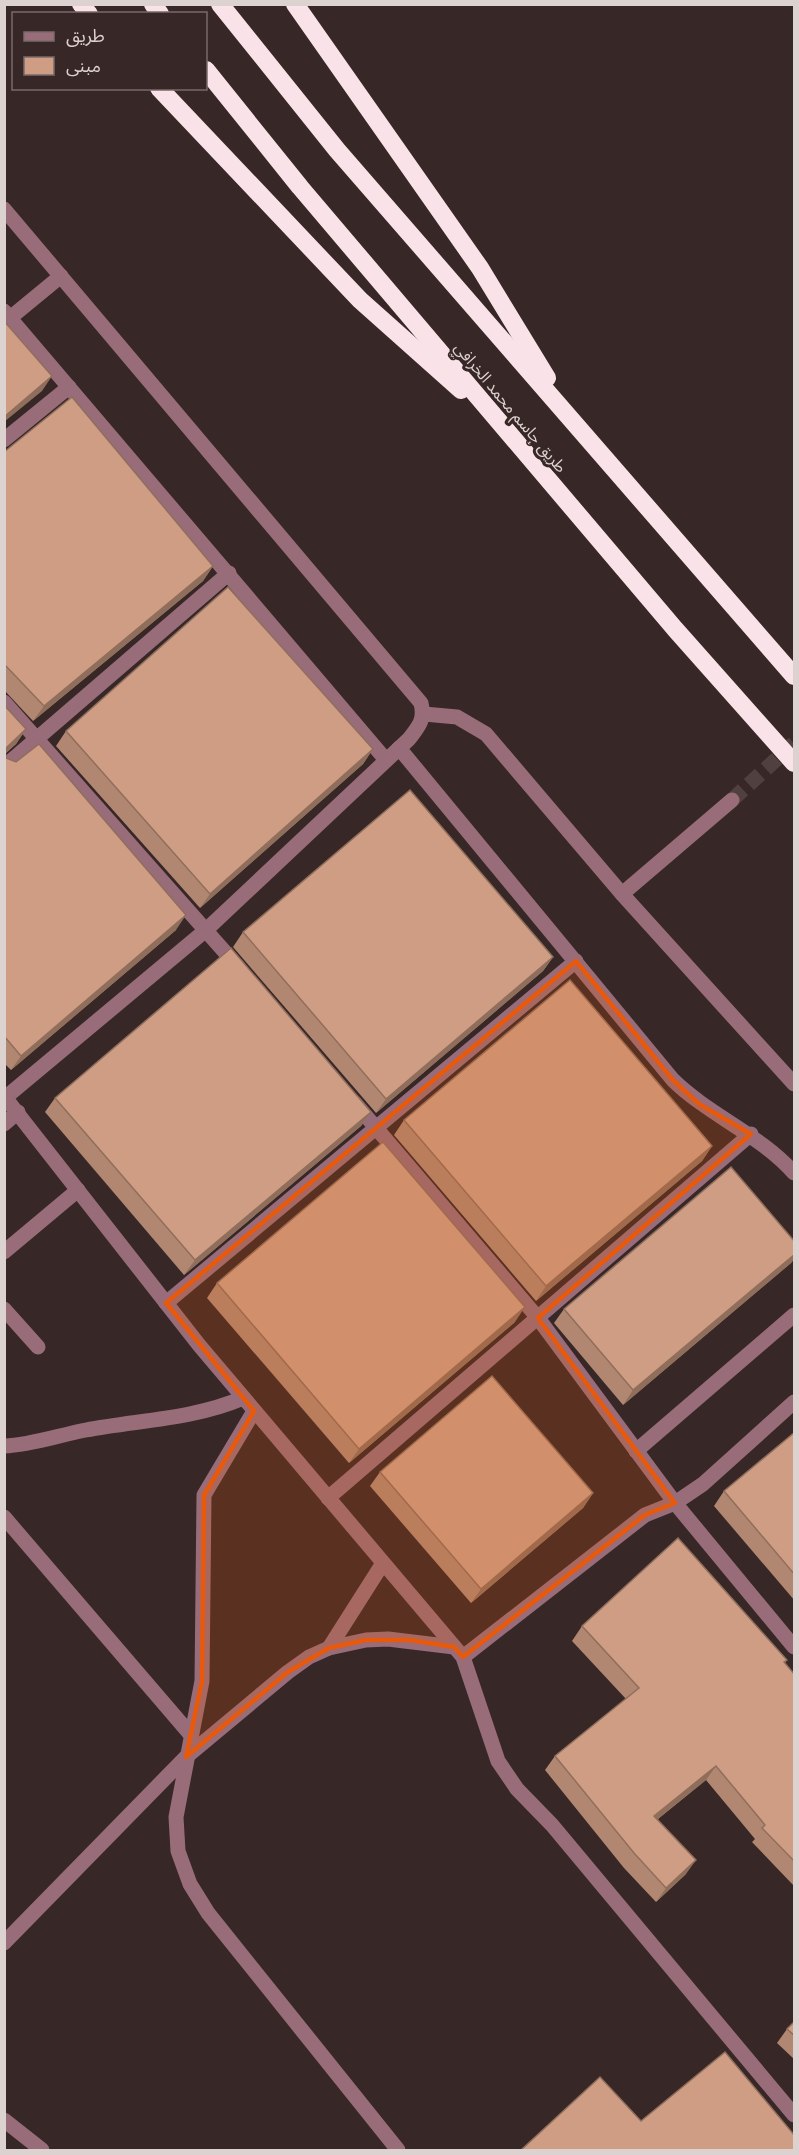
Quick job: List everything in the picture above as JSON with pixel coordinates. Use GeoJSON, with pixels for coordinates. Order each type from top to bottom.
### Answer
{"type":"FeatureCollection","features":[{"type":"Feature","properties":{"kind":"highway"},"geometry":{"type":"LineString","coordinates":[[220,4],[337,150],[795,676]]}},
{"type":"Feature","properties":{"kind":"highway"},"geometry":{"type":"LineString","coordinates":[[295,4],[480,268],[574,423]]}},
{"type":"Feature","properties":{"kind":"highway","name":"طريق جاسم محمد الخرافي"},"geometry":{"type":"LineString","coordinates":[[207,71],[300,187],[496,419],[675,629],[795,763]]}},
{"type":"Feature","properties":{"kind":"highway"},"geometry":{"type":"LineString","coordinates":[[161,90],[360,300],[426,362],[496,419]]}},
{"type":"Feature","properties":{"kind":"street"},"geometry":{"type":"LineString","coordinates":[[4,209],[421,703],[424,714],[422,723],[399,748],[206,930],[5,1096],[243,1398],[459,1652],[498,1761],[517,1789],[552,1825],[795,2115]]}},
{"type":"Feature","properties":{"kind":"street"},"geometry":{"type":"LineString","coordinates":[[61,276],[7,314],[386,760]]}},
{"type":"Feature","properties":{"kind":"street"},"geometry":{"type":"LineString","coordinates":[[4,440],[69,387]]}},
{"type":"Feature","properties":{"kind":"street"},"geometry":{"type":"LineString","coordinates":[[4,767],[229,573]]}},
{"type":"Feature","properties":{"kind":"street"},"geometry":{"type":"LineString","coordinates":[[4,702],[252,984]]}},
{"type":"Feature","properties":{"kind":"street"},"geometry":{"type":"LineString","coordinates":[[424,714],[457,717],[486,734],[622,894],[795,1084]]}},
{"type":"Feature","properties":{"kind":"street"},"geometry":{"type":"LineString","coordinates":[[399,748],[680,1086],[706,1108],[751,1134],[795,1173]]}},
{"type":"Feature","properties":{"kind":"street"},"geometry":{"type":"LineString","coordinates":[[622,894],[732,800]]}},
{"type":"Feature","properties":{"kind":"street"},"geometry":{"type":"LineString","coordinates":[[166,1303],[576,961]]}},
{"type":"Feature","properties":{"kind":"street"},"geometry":{"type":"LineString","coordinates":[[344,1092],[538,1318],[675,1503],[795,1647]]}},
{"type":"Feature","properties":{"kind":"street"},"geometry":{"type":"LineString","coordinates":[[4,1124],[18,1112]]}},
{"type":"Feature","properties":{"kind":"street"},"geometry":{"type":"LineString","coordinates":[[328,1498],[751,1134]]}},
{"type":"Feature","properties":{"kind":"street"},"geometry":{"type":"LineString","coordinates":[[4,1252],[78,1191]]}},
{"type":"Feature","properties":{"kind":"street"},"geometry":{"type":"LineString","coordinates":[[4,1310],[38,1347]]}},
{"type":"Feature","properties":{"kind":"street"},"geometry":{"type":"LineString","coordinates":[[636,1451],[795,1315]]}},
{"type":"Feature","properties":{"kind":"street"},"geometry":{"type":"LineString","coordinates":[[4,1446],[86,1430],[154,1422],[223,1407],[243,1398]]}},
{"type":"Feature","properties":{"kind":"street"},"geometry":{"type":"LineString","coordinates":[[4,1943],[186,1756],[309,1657],[329,1648],[366,1640],[388,1640],[459,1652],[645,1515],[675,1503],[703,1484],[795,1402]]}},
{"type":"Feature","properties":{"kind":"street"},"geometry":{"type":"LineString","coordinates":[[254,1411],[204,1496],[202,1681],[176,1817],[178,1851],[189,1884],[208,1913],[398,2151]]}},
{"type":"Feature","properties":{"kind":"street"},"geometry":{"type":"LineString","coordinates":[[4,1517],[191,1735]]}},
{"type":"Feature","properties":{"kind":"street"},"geometry":{"type":"LineString","coordinates":[[329,1648],[383,1563]]}},
{"type":"Feature","properties":{"kind":"street"},"geometry":{"type":"LineString","coordinates":[[4,2120],[42,2151]]}},
{"type":"Feature","properties":{"kind":"highlighted area"},"geometry":{"type":"Polygon","coordinates":[[[576,961],[673,1080],[699,1104],[751,1134],[538,1318],[675,1503],[645,1515],[463,1657],[454,1647],[409,1640],[366,1640],[329,1648],[288,1672],[186,1757],[202,1681],[204,1495],[254,1411],[166,1303],[576,961]]]}},
{"type":"Feature","properties":{"kind":"building"},"geometry":{"type":"Polygon","coordinates":[[[4,321],[52,376],[4,417],[4,321]]]}},
{"type":"Feature","properties":{"kind":"building"},"geometry":{"type":"Polygon","coordinates":[[[72,397],[213,566],[44,706],[4,664],[4,452],[72,397]]]}},
{"type":"Feature","properties":{"kind":"building"},"geometry":{"type":"Polygon","coordinates":[[[228,587],[373,749],[210,894],[66,731],[228,587]]]}},
{"type":"Feature","properties":{"kind":"building"},"geometry":{"type":"Polygon","coordinates":[[[4,705],[26,729],[5,749],[6,758],[16,762],[39,744],[186,915],[21,1056],[4,1036],[4,705]]]}},
{"type":"Feature","properties":{"kind":"building"},"geometry":{"type":"Polygon","coordinates":[[[410,790],[553,957],[386,1099],[243,932],[410,790]]]}},
{"type":"Feature","properties":{"kind":"building"},"geometry":{"type":"Polygon","coordinates":[[[231,948],[371,1112],[195,1260],[55,1098],[231,948]]]}},
{"type":"Feature","properties":{"kind":"building"},"geometry":{"type":"Polygon","coordinates":[[[570,980],[712,1146],[546,1286],[404,1120],[570,980]]]}},
{"type":"Feature","properties":{"kind":"building"},"geometry":{"type":"Polygon","coordinates":[[[383,1142],[525,1307],[359,1449],[217,1283],[383,1142]]]}},
{"type":"Feature","properties":{"kind":"building"},"geometry":{"type":"Polygon","coordinates":[[[731,1167],[795,1242],[795,1254],[633,1390],[564,1309],[731,1167]]]}},
{"type":"Feature","properties":{"kind":"building"},"geometry":{"type":"Polygon","coordinates":[[[492,1376],[593,1493],[481,1589],[380,1472],[492,1376]]]}},
{"type":"Feature","properties":{"kind":"building"},"geometry":{"type":"Polygon","coordinates":[[[795,1432],[795,1575],[724,1491],[795,1432]]]}},
{"type":"Feature","properties":{"kind":"building"},"geometry":{"type":"Polygon","coordinates":[[[678,1538],[787,1660],[784,1662],[795,1675],[795,1862],[762,1828],[765,1825],[716,1766],[654,1816],[696,1860],[666,1888],[634,1853],[555,1756],[639,1688],[582,1626],[678,1538]]]}},
{"type":"Feature","properties":{"kind":"building"},"geometry":{"type":"Polygon","coordinates":[[[795,2021],[795,2036],[787,2029],[795,2021]]]}},
{"type":"Feature","properties":{"kind":"building"},"geometry":{"type":"Polygon","coordinates":[[[725,2052],[795,2136],[795,2151],[520,2151],[600,2077],[641,2121],[725,2052]]]}},
{"type":"Feature","properties":{"kind":"tunnel"},"geometry":{"type":"LineString","coordinates":[[732,800],[794,743]]}}]}
